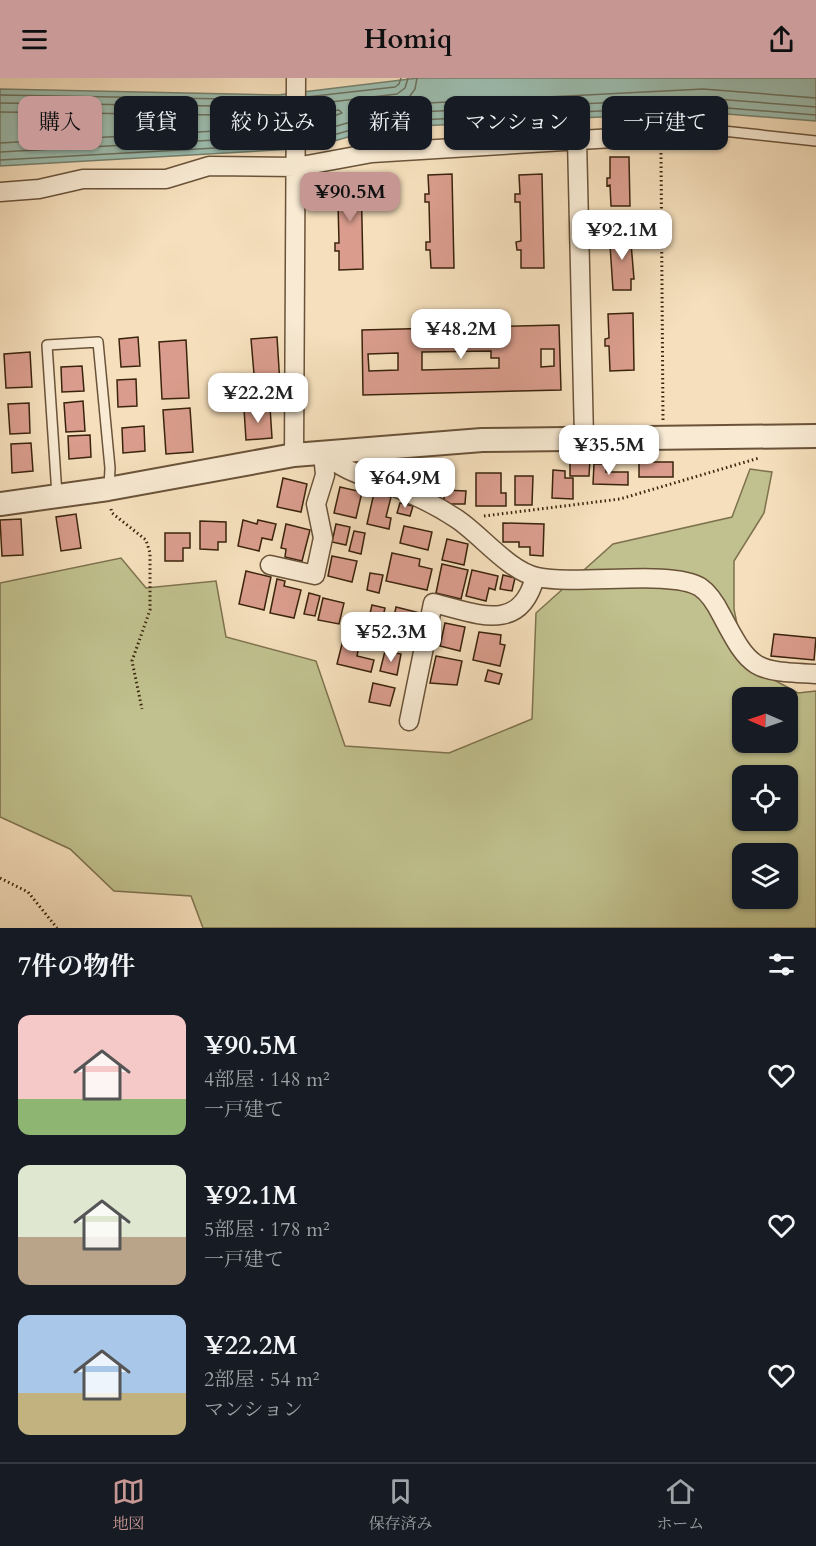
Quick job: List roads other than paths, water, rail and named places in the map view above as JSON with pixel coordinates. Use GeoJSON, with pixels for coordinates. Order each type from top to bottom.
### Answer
{"type":"FeatureCollection","features":[{"type":"Feature","properties":{"kind":"street"},"geometry":{"type":"LineString","coordinates":[[294,455],[296,78]]}},
{"type":"Feature","properties":{"kind":"street"},"geometry":{"type":"LineString","coordinates":[[0,192],[39,189],[83,179],[166,178],[209,166],[296,167],[372,153],[444,148]]}},
{"type":"Feature","properties":{"kind":"street"},"geometry":{"type":"LineString","coordinates":[[577,150],[584,438]]}},
{"type":"Feature","properties":{"kind":"street"},"geometry":{"type":"LineString","coordinates":[[0,504],[57,498],[294,455],[482,440],[816,436]]}},
{"type":"Feature","properties":{"kind":"street"},"geometry":{"type":"LineString","coordinates":[[323,453],[343,469],[426,500],[459,520],[520,570],[535,577],[559,580],[666,580],[700,587],[716,604],[741,651],[753,664],[772,672],[816,674]]}},
{"type":"Feature","properties":{"kind":"street"},"geometry":{"type":"LineString","coordinates":[[270,565],[315,575],[323,538],[316,504],[325,475],[323,453]]}},
{"type":"Feature","properties":{"kind":"street"},"geometry":{"type":"LineString","coordinates":[[409,722],[433,603],[497,618],[509,613],[530,594],[535,577]]}},
{"type":"Feature","properties":{"kind":"lane"},"geometry":{"type":"LineString","coordinates":[[728,132],[816,141]]}},
{"type":"Feature","properties":{"kind":"lane"},"geometry":{"type":"LineString","coordinates":[[57,498],[47,345],[98,342],[110,468],[108,489]]}},
{"type":"Feature","properties":{"kind":"water"},"geometry":{"type":"Polygon","coordinates":[[[418,78],[816,78],[816,121],[728,114],[728,96],[602,96],[602,117],[590,118],[590,96],[444,96],[444,125],[432,125],[432,96],[348,96],[348,137],[336,141],[336,96],[210,96],[210,150],[276,150],[0,166],[0,89],[278,95],[418,78]]]}}]}
